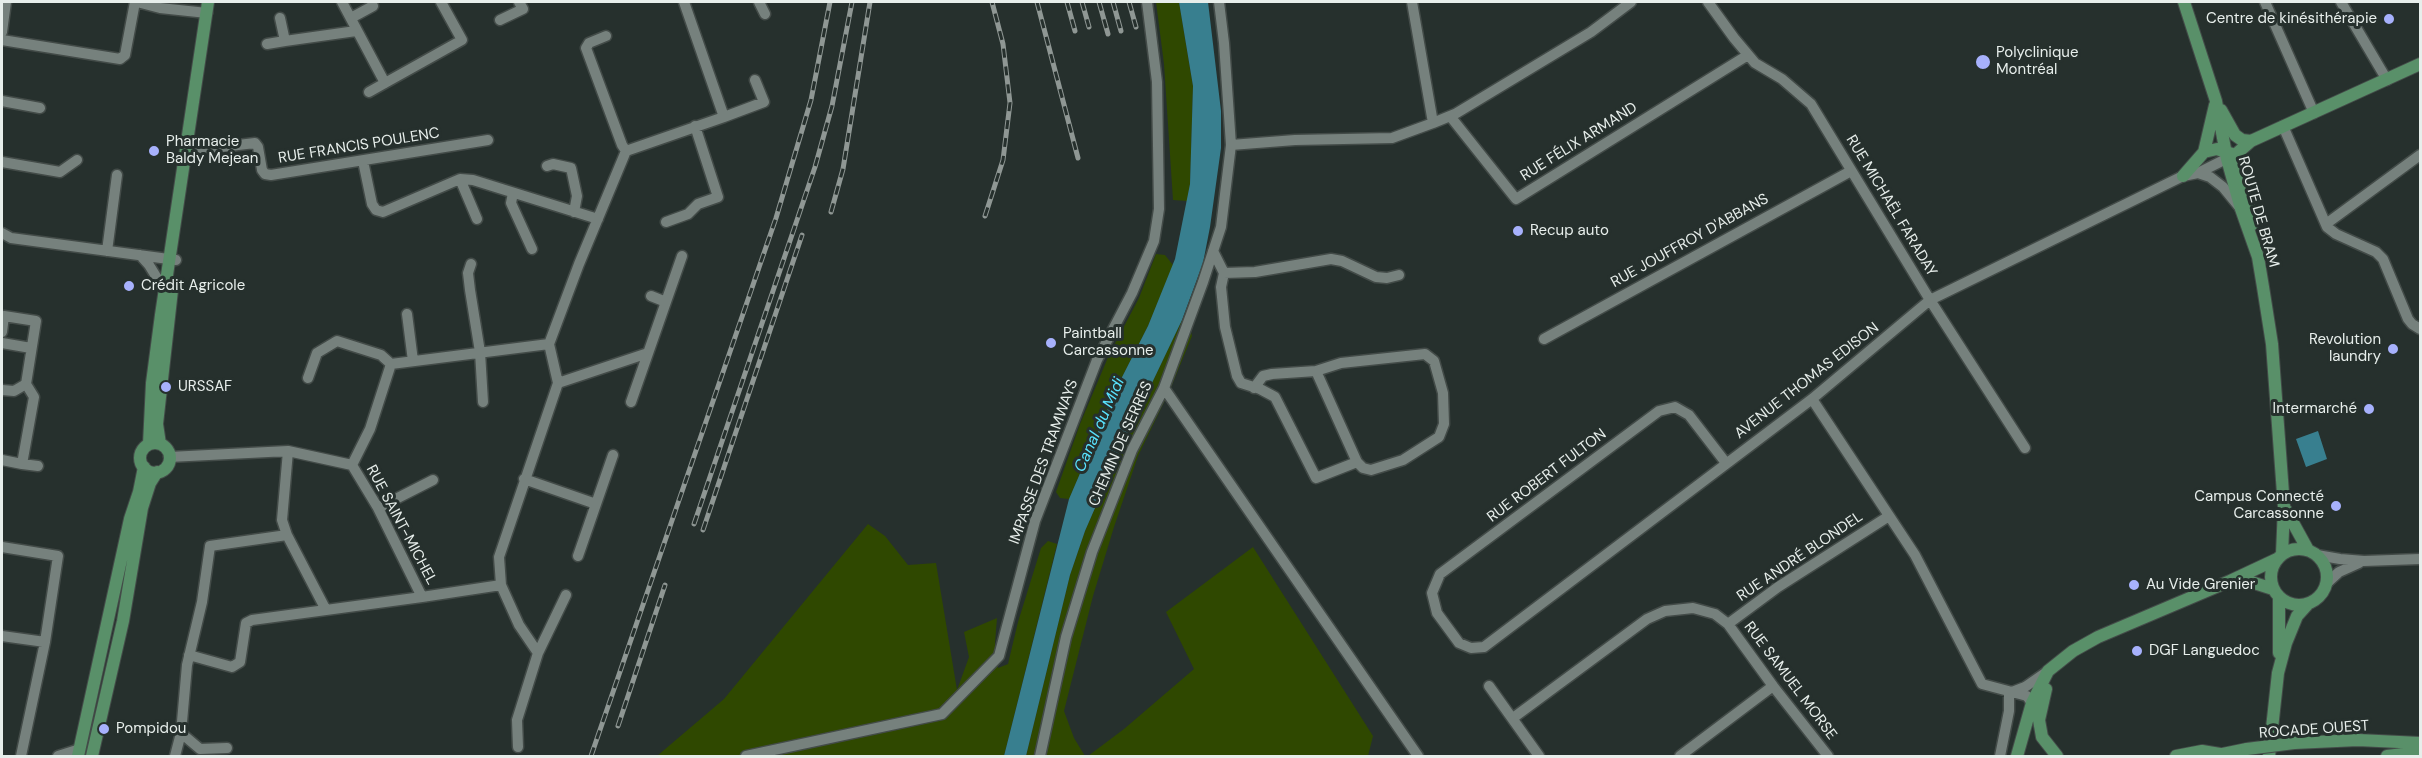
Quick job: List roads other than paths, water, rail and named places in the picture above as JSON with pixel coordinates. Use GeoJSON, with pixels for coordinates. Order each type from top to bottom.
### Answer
{"type":"FeatureCollection","features":[{"type":"Feature","properties":{"kind":"main road","name":"ROUTE DE BRAM"},"geometry":{"type":"LineString","coordinates":[[2184,2],[2216,101],[2241,209],[2258,257],[2272,344],[2284,507],[2280,557],[2271,573],[2276,593],[2278,673],[2269,755]]}},
{"type":"Feature","properties":{"kind":"main road"},"geometry":{"type":"LineString","coordinates":[[79,753],[130,519],[139,492],[144,467],[140,457],[141,452],[154,444],[172,260],[207,7]]}},
{"type":"Feature","properties":{"kind":"main road"},"geometry":{"type":"LineString","coordinates":[[2229,154],[2283,126],[2421,64]]}},
{"type":"Feature","properties":{"kind":"main road"},"geometry":{"type":"LineString","coordinates":[[2216,101],[2235,135],[2242,140],[2251,141]]}},
{"type":"Feature","properties":{"kind":"main road"},"geometry":{"type":"LineString","coordinates":[[2183,176],[2204,152],[2216,101]]}},
{"type":"Feature","properties":{"kind":"main road"},"geometry":{"type":"LineString","coordinates":[[2204,152],[2217,149],[2229,154],[2252,220],[2258,257]]}},
{"type":"Feature","properties":{"kind":"main road"},"geometry":{"type":"LineString","coordinates":[[154,444],[152,383],[165,291],[172,260]]}},
{"type":"Feature","properties":{"kind":"main road"},"geometry":{"type":"LineString","coordinates":[[144,467],[152,472],[166,468],[168,452],[154,444]]}},
{"type":"Feature","properties":{"kind":"main road"},"geometry":{"type":"LineString","coordinates":[[92,756],[123,621],[142,507],[150,483],[157,472]]}},
{"type":"Feature","properties":{"kind":"main road","name":"ROUTE DE BRAM"},"geometry":{"type":"LineString","coordinates":[[2278,673],[2297,616],[2307,605],[2320,597],[2327,583],[2326,567],[2312,552],[2284,507]]}},
{"type":"Feature","properties":{"kind":"main road"},"geometry":{"type":"LineString","coordinates":[[2017,756],[2032,703],[2048,671],[2063,659],[2098,637],[2230,581],[2290,550],[2312,552]]}},
{"type":"Feature","properties":{"kind":"main road"},"geometry":{"type":"LineString","coordinates":[[2230,581],[2248,581],[2276,593],[2292,605],[2307,605]]}},
{"type":"Feature","properties":{"kind":"main road"},"geometry":{"type":"LineString","coordinates":[[2056,756],[2042,737],[2039,720],[2048,684],[2063,659]]}},
{"type":"Feature","properties":{"kind":"main road","name":"ROCADE OUEST"},"geometry":{"type":"LineString","coordinates":[[2176,756],[2202,751],[2215,755],[2294,743],[2358,740],[2421,743]]}},
{"type":"Feature","properties":{"kind":"main road"},"geometry":{"type":"LineString","coordinates":[[2387,756],[2421,752]]}},
{"type":"Feature","properties":{"kind":"street"},"geometry":{"type":"LineString","coordinates":[[2,32],[6,2]]}},
{"type":"Feature","properties":{"kind":"street"},"geometry":{"type":"LineString","coordinates":[[2,40],[120,59],[125,55],[136,2],[160,8],[207,7]]}},
{"type":"Feature","properties":{"kind":"street"},"geometry":{"type":"LineString","coordinates":[[342,2],[385,83]]}},
{"type":"Feature","properties":{"kind":"street"},"geometry":{"type":"LineString","coordinates":[[369,92],[462,40],[441,2]]}},
{"type":"Feature","properties":{"kind":"street"},"geometry":{"type":"LineString","coordinates":[[500,20],[523,9],[519,2]]}},
{"type":"Feature","properties":{"kind":"street"},"geometry":{"type":"LineString","coordinates":[[684,2],[724,117]]}},
{"type":"Feature","properties":{"kind":"street"},"geometry":{"type":"LineString","coordinates":[[759,2],[765,14]]}},
{"type":"Feature","properties":{"kind":"street","name":"IMPASSE DES TRAMWAYS"},"geometry":{"type":"LineString","coordinates":[[746,756],[942,714],[999,657],[1035,521],[1098,360],[1132,294],[1154,241],[1159,209],[1157,82],[1147,2]]}},
{"type":"Feature","properties":{"kind":"street","name":"CHEMIN DE SERRES"},"geometry":{"type":"LineString","coordinates":[[1040,756],[1066,637],[1092,552],[1132,450],[1164,388],[1221,226],[1232,145],[1219,2]]}},
{"type":"Feature","properties":{"kind":"street"},"geometry":{"type":"LineString","coordinates":[[1412,2],[1433,123]]}},
{"type":"Feature","properties":{"kind":"street"},"geometry":{"type":"LineString","coordinates":[[1232,145],[1392,138],[1450,116],[1591,32],[1631,2]]}},
{"type":"Feature","properties":{"kind":"street","name":"RUE MICHAËL FARADAY"},"geometry":{"type":"LineString","coordinates":[[1708,2],[1755,63],[1782,79],[1811,104],[1930,300],[2025,448]]}},
{"type":"Feature","properties":{"kind":"street"},"geometry":{"type":"LineString","coordinates":[[2265,2],[2314,112]]}},
{"type":"Feature","properties":{"kind":"street"},"geometry":{"type":"LineString","coordinates":[[2341,2],[2387,80]]}},
{"type":"Feature","properties":{"kind":"street"},"geometry":{"type":"LineString","coordinates":[[351,18],[373,6]]}},
{"type":"Feature","properties":{"kind":"street"},"geometry":{"type":"LineString","coordinates":[[280,18],[285,41]]}},
{"type":"Feature","properties":{"kind":"street"},"geometry":{"type":"LineString","coordinates":[[267,44],[356,31]]}},
{"type":"Feature","properties":{"kind":"street"},"geometry":{"type":"LineString","coordinates":[[606,36],[589,43],[586,48],[626,151]]}},
{"type":"Feature","properties":{"kind":"street","name":"RUE FÉLIX ARMAND"},"geometry":{"type":"LineString","coordinates":[[1450,116],[1516,199],[1748,55]]}},
{"type":"Feature","properties":{"kind":"street"},"geometry":{"type":"LineString","coordinates":[[538,653],[519,625],[501,585],[499,557],[558,383],[549,344],[626,151],[764,102],[755,80]]}},
{"type":"Feature","properties":{"kind":"street"},"geometry":{"type":"LineString","coordinates":[[2,101],[40,108]]}},
{"type":"Feature","properties":{"kind":"street"},"geometry":{"type":"LineString","coordinates":[[666,222],[688,214],[698,204],[718,197],[695,126]]}},
{"type":"Feature","properties":{"kind":"street"},"geometry":{"type":"LineString","coordinates":[[2283,126],[2325,224],[2330,231],[2376,252],[2383,259],[2408,319],[2421,329]]}},
{"type":"Feature","properties":{"kind":"street","name":"RUE FRANCIS POULENC"},"geometry":{"type":"LineString","coordinates":[[187,151],[255,143],[258,147],[262,170],[265,174],[271,175],[488,140]]}},
{"type":"Feature","properties":{"kind":"street","name":"AVENUE THOMAS EDISON"},"geometry":{"type":"LineString","coordinates":[[1459,643],[1471,648],[1484,647],[1502,635],[1812,399],[1930,300],[2183,176],[2198,173],[2229,154]]}},
{"type":"Feature","properties":{"kind":"street"},"geometry":{"type":"LineString","coordinates":[[2325,224],[2421,155]]}},
{"type":"Feature","properties":{"kind":"street"},"geometry":{"type":"LineString","coordinates":[[2,162],[60,172],[77,160]]}},
{"type":"Feature","properties":{"kind":"street"},"geometry":{"type":"LineString","coordinates":[[363,161],[372,204],[376,210],[383,212],[460,179],[473,180],[598,219]]}},
{"type":"Feature","properties":{"kind":"street"},"geometry":{"type":"LineString","coordinates":[[547,166],[554,164],[570,168],[576,196],[574,213]]}},
{"type":"Feature","properties":{"kind":"street","name":"RUE JOUFFROY D'ABBANS"},"geometry":{"type":"LineString","coordinates":[[1544,339],[1851,171]]}},
{"type":"Feature","properties":{"kind":"street"},"geometry":{"type":"LineString","coordinates":[[2198,173],[2210,177],[2223,187],[2241,209]]}},
{"type":"Feature","properties":{"kind":"street"},"geometry":{"type":"LineString","coordinates":[[107,251],[117,175]]}},
{"type":"Feature","properties":{"kind":"street"},"geometry":{"type":"LineString","coordinates":[[460,179],[477,219]]}},
{"type":"Feature","properties":{"kind":"street"},"geometry":{"type":"LineString","coordinates":[[513,193],[511,203],[532,249]]}},
{"type":"Feature","properties":{"kind":"street"},"geometry":{"type":"LineString","coordinates":[[2,233],[11,238],[172,260]]}},
{"type":"Feature","properties":{"kind":"street"},"geometry":{"type":"LineString","coordinates":[[1213,251],[1224,273],[1221,287],[1225,327],[1237,376],[1241,383],[1275,397],[1316,478],[1357,462]]}},
{"type":"Feature","properties":{"kind":"street"},"geometry":{"type":"LineString","coordinates":[[139,255],[149,265],[165,291]]}},
{"type":"Feature","properties":{"kind":"street"},"geometry":{"type":"LineString","coordinates":[[631,402],[682,256]]}},
{"type":"Feature","properties":{"kind":"street"},"geometry":{"type":"LineString","coordinates":[[1224,273],[1255,272],[1331,259],[1342,261],[1376,277],[1387,278],[1399,275]]}},
{"type":"Feature","properties":{"kind":"street"},"geometry":{"type":"LineString","coordinates":[[471,264],[468,273],[480,352],[483,402]]}},
{"type":"Feature","properties":{"kind":"street"},"geometry":{"type":"LineString","coordinates":[[651,296],[666,302]]}},
{"type":"Feature","properties":{"kind":"street"},"geometry":{"type":"LineString","coordinates":[[407,314],[413,361]]}},
{"type":"Feature","properties":{"kind":"street"},"geometry":{"type":"LineString","coordinates":[[2,332],[4,316],[36,321],[26,384],[34,397],[22,464]]}},
{"type":"Feature","properties":{"kind":"street"},"geometry":{"type":"LineString","coordinates":[[308,378],[317,353],[337,341],[381,355],[391,364],[549,344]]}},
{"type":"Feature","properties":{"kind":"street"},"geometry":{"type":"LineString","coordinates":[[2,343],[31,348]]}},
{"type":"Feature","properties":{"kind":"street"},"geometry":{"type":"LineString","coordinates":[[558,383],[648,353]]}},
{"type":"Feature","properties":{"kind":"street"},"geometry":{"type":"LineString","coordinates":[[1254,388],[1263,376],[1316,371],[1341,363],[1415,353],[1425,354],[1434,362],[1443,393],[1444,424],[1439,437],[1403,460],[1371,470],[1363,468],[1357,462],[1316,371]]}},
{"type":"Feature","properties":{"kind":"street"},"geometry":{"type":"LineString","coordinates":[[352,465],[370,429],[391,364]]}},
{"type":"Feature","properties":{"kind":"street"},"geometry":{"type":"LineString","coordinates":[[2,390],[14,391],[26,384]]}},
{"type":"Feature","properties":{"kind":"street"},"geometry":{"type":"LineString","coordinates":[[1164,388],[1418,756]]}},
{"type":"Feature","properties":{"kind":"street"},"geometry":{"type":"LineString","coordinates":[[1812,399],[1915,555],[1982,684],[2027,696],[2032,703]]}},
{"type":"Feature","properties":{"kind":"street","name":"RUE ROBERT FULTON"},"geometry":{"type":"LineString","coordinates":[[1459,643],[1437,613],[1432,593],[1440,574],[1659,411],[1675,407],[1689,415],[1726,463]]}},
{"type":"Feature","properties":{"kind":"street"},"geometry":{"type":"LineString","coordinates":[[288,451],[282,520],[287,535],[326,610]]}},
{"type":"Feature","properties":{"kind":"street","name":"RUE SAINT-MICHEL"},"geometry":{"type":"LineString","coordinates":[[169,457],[288,451],[352,465],[378,508],[422,597],[501,585]]}},
{"type":"Feature","properties":{"kind":"street"},"geometry":{"type":"LineString","coordinates":[[578,556],[613,455]]}},
{"type":"Feature","properties":{"kind":"street"},"geometry":{"type":"LineString","coordinates":[[2,460],[38,466]]}},
{"type":"Feature","properties":{"kind":"street"},"geometry":{"type":"LineString","coordinates":[[525,479],[596,504]]}},
{"type":"Feature","properties":{"kind":"street"},"geometry":{"type":"LineString","coordinates":[[378,508],[433,480]]}},
{"type":"Feature","properties":{"kind":"street","name":"RUE ANDRÉ BLONDEL"},"geometry":{"type":"LineString","coordinates":[[1728,624],[1778,587],[1889,516]]}},
{"type":"Feature","properties":{"kind":"street"},"geometry":{"type":"LineString","coordinates":[[175,756],[181,733],[189,655],[202,602],[210,546],[287,535]]}},
{"type":"Feature","properties":{"kind":"street"},"geometry":{"type":"LineString","coordinates":[[2,547],[58,556],[45,642],[21,756]]}},
{"type":"Feature","properties":{"kind":"street"},"geometry":{"type":"LineString","coordinates":[[2312,552],[2340,559],[2364,561],[2421,559]]}},
{"type":"Feature","properties":{"kind":"street"},"geometry":{"type":"LineString","coordinates":[[2327,583],[2339,572],[2364,561]]}},
{"type":"Feature","properties":{"kind":"street"},"geometry":{"type":"LineString","coordinates":[[518,747],[517,720],[538,653],[566,595]]}},
{"type":"Feature","properties":{"kind":"street"},"geometry":{"type":"LineString","coordinates":[[189,655],[232,667],[240,662],[246,623],[252,620],[422,597]]}},
{"type":"Feature","properties":{"kind":"street"},"geometry":{"type":"LineString","coordinates":[[1513,718],[1647,619],[1665,611],[1693,608],[1714,614],[1728,624]]}},
{"type":"Feature","properties":{"kind":"street","name":"RUE SAMUEL MORSE"},"geometry":{"type":"LineString","coordinates":[[1728,624],[1828,756]]}},
{"type":"Feature","properties":{"kind":"street"},"geometry":{"type":"LineString","coordinates":[[2,636],[45,642]]}},
{"type":"Feature","properties":{"kind":"street"},"geometry":{"type":"LineString","coordinates":[[2009,693],[2025,687],[2048,671]]}},
{"type":"Feature","properties":{"kind":"street"},"geometry":{"type":"LineString","coordinates":[[1489,686],[1539,756]]}},
{"type":"Feature","properties":{"kind":"street"},"geometry":{"type":"LineString","coordinates":[[1680,756],[1773,686]]}},
{"type":"Feature","properties":{"kind":"street"},"geometry":{"type":"LineString","coordinates":[[2000,756],[2009,711],[2009,693]]}},
{"type":"Feature","properties":{"kind":"street"},"geometry":{"type":"LineString","coordinates":[[181,733],[200,749],[229,749]]}},
{"type":"Feature","properties":{"kind":"street"},"geometry":{"type":"LineString","coordinates":[[58,756],[79,753]]}},
{"type":"Feature","properties":{"kind":"water"},"geometry":{"type":"Polygon","coordinates":[[[1179,2],[1208,2],[1221,111],[1221,148],[1203,263],[1182,320],[1122,446],[1085,531],[1070,575],[1026,756],[1004,756],[1069,499],[1118,385],[1148,326],[1175,259],[1190,184],[1193,86],[1179,2]]]}},
{"type":"Feature","properties":{"kind":"water"},"geometry":{"type":"Polygon","coordinates":[[[2318,431],[2327,459],[2306,467],[2296,439],[2318,431]]]}},
{"type":"Feature","properties":{"kind":"railway"},"geometry":{"type":"LineString","coordinates":[[591,756],[776,218],[811,100],[830,2]]}},
{"type":"Feature","properties":{"kind":"railway"},"geometry":{"type":"LineString","coordinates":[[694,524],[815,167],[832,106],[852,2]]}},
{"type":"Feature","properties":{"kind":"railway"},"geometry":{"type":"LineString","coordinates":[[831,212],[843,169],[870,2]]}},
{"type":"Feature","properties":{"kind":"railway"},"geometry":{"type":"LineString","coordinates":[[985,216],[1003,160],[1010,103],[1003,44],[992,2]]}},
{"type":"Feature","properties":{"kind":"railway"},"geometry":{"type":"LineString","coordinates":[[1037,2],[1078,158]]}},
{"type":"Feature","properties":{"kind":"railway"},"geometry":{"type":"LineString","coordinates":[[1067,2],[1075,31]]}},
{"type":"Feature","properties":{"kind":"railway"},"geometry":{"type":"LineString","coordinates":[[1082,2],[1089,27]]}},
{"type":"Feature","properties":{"kind":"railway"},"geometry":{"type":"LineString","coordinates":[[1099,2],[1108,34]]}},
{"type":"Feature","properties":{"kind":"railway"},"geometry":{"type":"LineString","coordinates":[[1113,2],[1121,31]]}},
{"type":"Feature","properties":{"kind":"railway"},"geometry":{"type":"LineString","coordinates":[[1129,2],[1136,27]]}},
{"type":"Feature","properties":{"kind":"railway"},"geometry":{"type":"LineString","coordinates":[[703,530],[802,235]]}},
{"type":"Feature","properties":{"kind":"railway"},"geometry":{"type":"LineString","coordinates":[[618,726],[665,585]]}},
{"type":"Feature","properties":{"kind":"place","name":"Centre de kinésithérapie"},"geometry":{"type":"Point","coordinates":[2389,19]}},
{"type":"Feature","properties":{"kind":"place","name":"Polyclinique Montréal"},"geometry":{"type":"Point","coordinates":[1983,62]}},
{"type":"Feature","properties":{"kind":"place","name":"Pharmacie Baldy Mejean"},"geometry":{"type":"Point","coordinates":[154,151]}},
{"type":"Feature","properties":{"kind":"place","name":"Recup auto"},"geometry":{"type":"Point","coordinates":[1518,231]}},
{"type":"Feature","properties":{"kind":"place","name":"Crédit Agricole"},"geometry":{"type":"Point","coordinates":[129,286]}},
{"type":"Feature","properties":{"kind":"place","name":"Paintball Carcassonne"},"geometry":{"type":"Point","coordinates":[1051,343]}},
{"type":"Feature","properties":{"kind":"place","name":"Revolution laundry"},"geometry":{"type":"Point","coordinates":[2393,349]}},
{"type":"Feature","properties":{"kind":"place","name":"URSSAF"},"geometry":{"type":"Point","coordinates":[166,387]}},
{"type":"Feature","properties":{"kind":"place","name":"Intermarché"},"geometry":{"type":"Point","coordinates":[2369,409]}},
{"type":"Feature","properties":{"kind":"place","name":"Campus Connecté Carcassonne"},"geometry":{"type":"Point","coordinates":[2336,506]}},
{"type":"Feature","properties":{"kind":"place","name":"Au Vide Grenier"},"geometry":{"type":"Point","coordinates":[2134,585]}},
{"type":"Feature","properties":{"kind":"place","name":"DGF Languedoc"},"geometry":{"type":"Point","coordinates":[2137,651]}},
{"type":"Feature","properties":{"kind":"place","name":"Pompidou"},"geometry":{"type":"Point","coordinates":[104,729]}},
{"type":"Feature","properties":{"kind":"water label","name":"Canal du Midi"},"geometry":{"type":"Point","coordinates":[1100,425]}}]}
